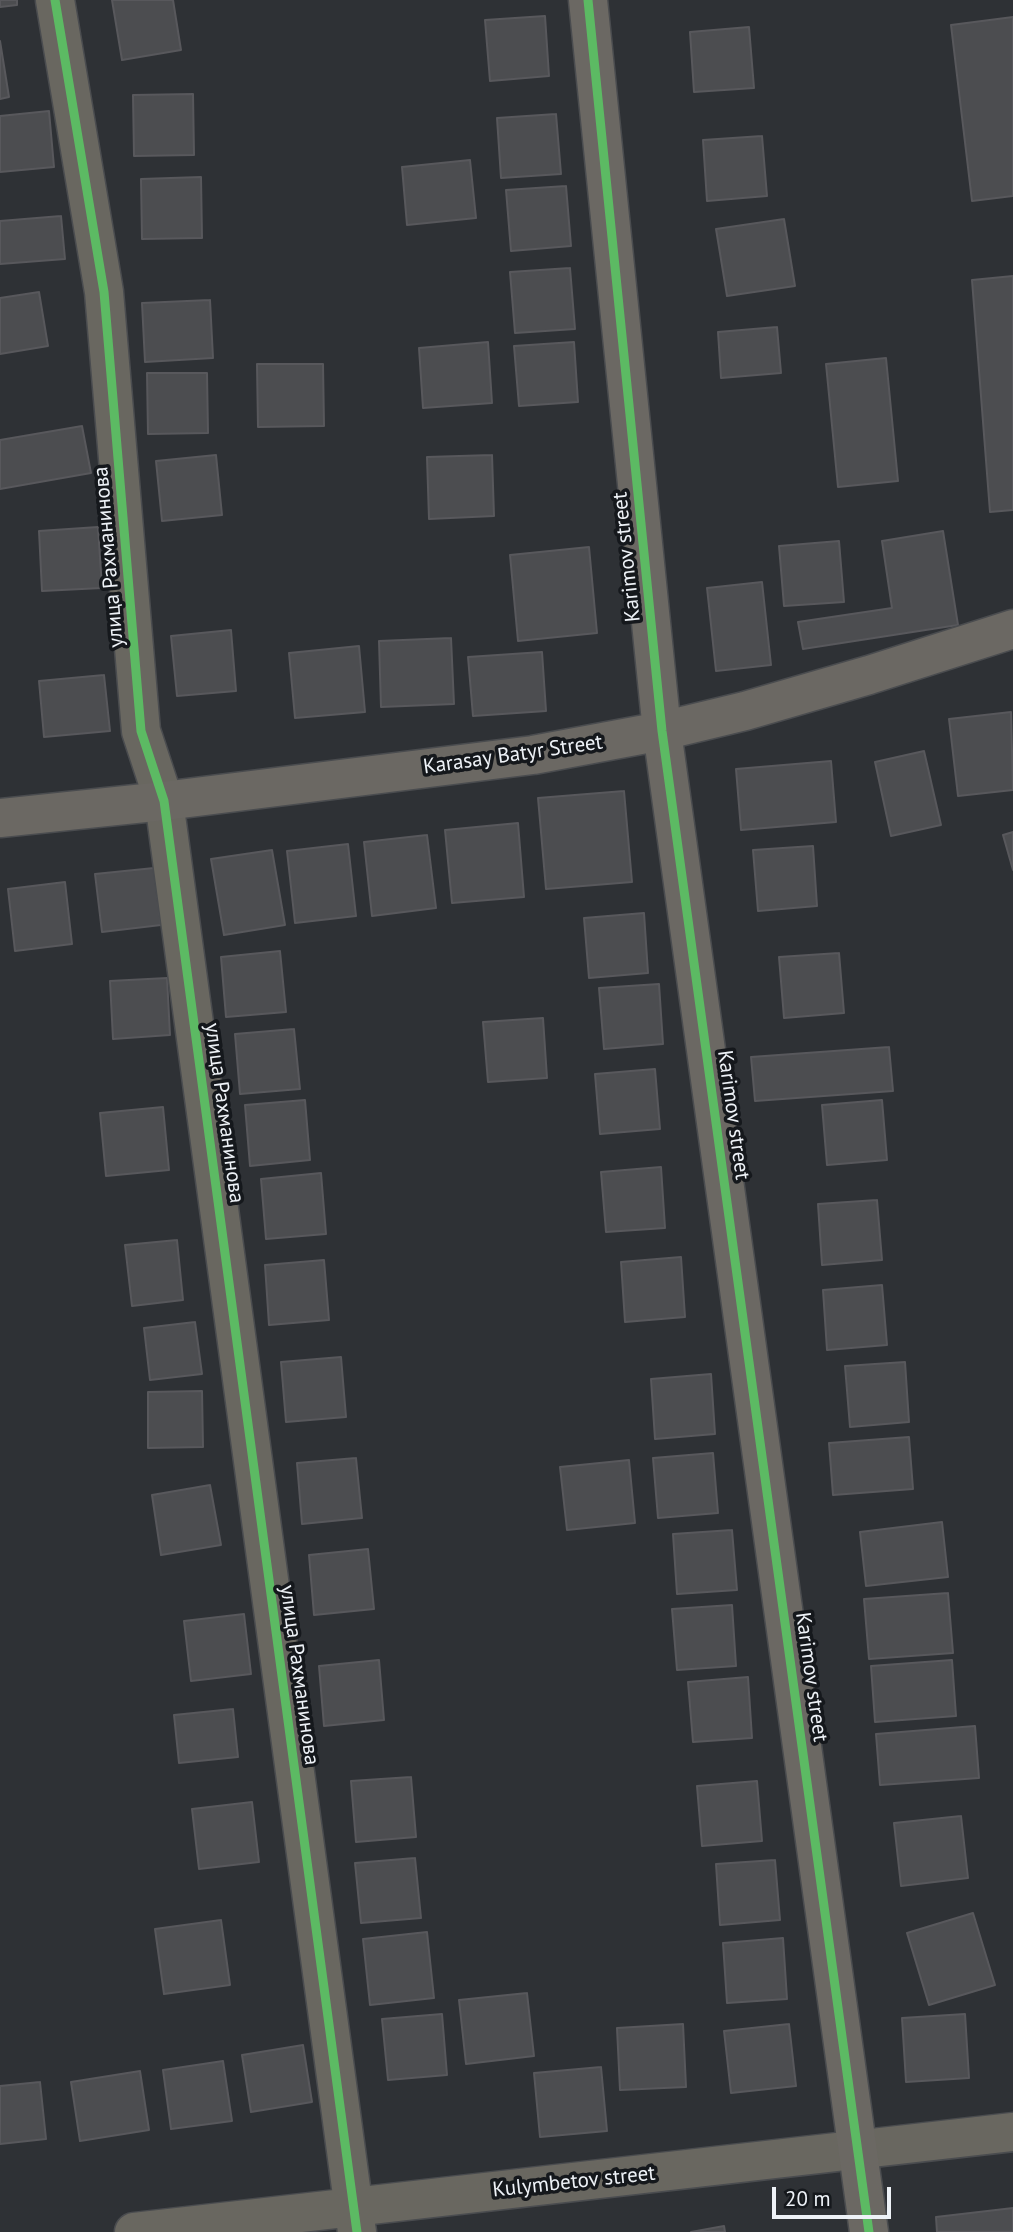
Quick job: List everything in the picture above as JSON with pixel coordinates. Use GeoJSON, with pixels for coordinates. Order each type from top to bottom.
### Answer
{"type":"FeatureCollection","features":[{"type":"Feature","properties":{"kind":"street","name":"улица Рахманинова"},"geometry":{"type":"LineString","coordinates":[[55,0],[104,292],[141,732],[164,801],[355,2219]]}},
{"type":"Feature","properties":{"kind":"street","name":"Karimov street"},"geometry":{"type":"LineString","coordinates":[[588,0],[663,731],[869,2232]]}},
{"type":"Feature","properties":{"kind":"street","name":"Karasay Batyr Street"},"geometry":{"type":"LineString","coordinates":[[0,818],[164,801],[533,755],[663,731],[745,711],[869,675],[1013,629]]}},
{"type":"Feature","properties":{"kind":"street","name":"Kulymbetov street"},"geometry":{"type":"LineString","coordinates":[[134,2232],[355,2219],[859,2150],[1013,2132]]}},
{"type":"Feature","properties":{"kind":"building"},"geometry":{"type":"Polygon","coordinates":[[[0,0],[17,0],[17,5],[0,7],[0,0]]]}},
{"type":"Feature","properties":{"kind":"building"},"geometry":{"type":"Polygon","coordinates":[[[112,0],[173,0],[181,50],[122,60],[112,0]]]}},
{"type":"Feature","properties":{"kind":"building"},"geometry":{"type":"Polygon","coordinates":[[[545,16],[549,76],[490,81],[485,20],[545,16]]]}},
{"type":"Feature","properties":{"kind":"building"},"geometry":{"type":"Polygon","coordinates":[[[1013,17],[1013,196],[972,201],[951,25],[1013,17]]]}},
{"type":"Feature","properties":{"kind":"building"},"geometry":{"type":"Polygon","coordinates":[[[749,27],[754,88],[694,92],[690,32],[749,27]]]}},
{"type":"Feature","properties":{"kind":"building"},"geometry":{"type":"Polygon","coordinates":[[[0,41],[9,97],[0,99],[0,41]]]}},
{"type":"Feature","properties":{"kind":"building"},"geometry":{"type":"Polygon","coordinates":[[[193,94],[194,155],[134,156],[133,95],[193,94]]]}},
{"type":"Feature","properties":{"kind":"building"},"geometry":{"type":"Polygon","coordinates":[[[49,111],[54,167],[0,172],[0,116],[49,111]]]}},
{"type":"Feature","properties":{"kind":"building"},"geometry":{"type":"Polygon","coordinates":[[[556,114],[561,174],[501,178],[497,118],[556,114]]]}},
{"type":"Feature","properties":{"kind":"building"},"geometry":{"type":"Polygon","coordinates":[[[762,136],[767,196],[707,201],[703,140],[762,136]]]}},
{"type":"Feature","properties":{"kind":"building"},"geometry":{"type":"Polygon","coordinates":[[[470,160],[476,218],[407,225],[402,167],[470,160]]]}},
{"type":"Feature","properties":{"kind":"building"},"geometry":{"type":"Polygon","coordinates":[[[201,177],[202,238],[142,239],[141,179],[201,177]]]}},
{"type":"Feature","properties":{"kind":"building"},"geometry":{"type":"Polygon","coordinates":[[[566,186],[571,246],[511,251],[506,190],[566,186]]]}},
{"type":"Feature","properties":{"kind":"building"},"geometry":{"type":"Polygon","coordinates":[[[61,216],[65,259],[0,264],[0,221],[61,216]]]}},
{"type":"Feature","properties":{"kind":"building"},"geometry":{"type":"Polygon","coordinates":[[[784,219],[795,286],[727,296],[716,229],[784,219]]]}},
{"type":"Feature","properties":{"kind":"building"},"geometry":{"type":"Polygon","coordinates":[[[570,268],[575,329],[515,333],[510,272],[570,268]]]}},
{"type":"Feature","properties":{"kind":"building"},"geometry":{"type":"Polygon","coordinates":[[[1013,276],[1013,510],[990,512],[972,280],[1013,276]]]}},
{"type":"Feature","properties":{"kind":"building"},"geometry":{"type":"Polygon","coordinates":[[[39,292],[48,346],[0,354],[0,298],[39,292]]]}},
{"type":"Feature","properties":{"kind":"building"},"geometry":{"type":"Polygon","coordinates":[[[210,300],[213,358],[145,362],[142,303],[210,300]]]}},
{"type":"Feature","properties":{"kind":"building"},"geometry":{"type":"Polygon","coordinates":[[[777,327],[781,373],[721,378],[718,332],[777,327]]]}},
{"type":"Feature","properties":{"kind":"building"},"geometry":{"type":"Polygon","coordinates":[[[488,342],[492,403],[423,408],[419,348],[488,342]]]}},
{"type":"Feature","properties":{"kind":"building"},"geometry":{"type":"Polygon","coordinates":[[[574,342],[578,402],[519,406],[514,346],[574,342]]]}},
{"type":"Feature","properties":{"kind":"building"},"geometry":{"type":"Polygon","coordinates":[[[886,358],[898,481],[838,487],[826,364],[886,358]]]}},
{"type":"Feature","properties":{"kind":"building"},"geometry":{"type":"Polygon","coordinates":[[[257,364],[323,364],[324,426],[258,427],[257,364]]]}},
{"type":"Feature","properties":{"kind":"building"},"geometry":{"type":"Polygon","coordinates":[[[147,373],[207,373],[208,433],[148,434],[147,373]]]}},
{"type":"Feature","properties":{"kind":"building"},"geometry":{"type":"Polygon","coordinates":[[[82,426],[91,473],[0,489],[0,440],[82,426]]]}},
{"type":"Feature","properties":{"kind":"building"},"geometry":{"type":"Polygon","coordinates":[[[216,455],[222,515],[162,521],[156,461],[216,455]]]}},
{"type":"Feature","properties":{"kind":"building"},"geometry":{"type":"Polygon","coordinates":[[[492,455],[494,516],[429,519],[427,457],[492,455]]]}},
{"type":"Feature","properties":{"kind":"building"},"geometry":{"type":"Polygon","coordinates":[[[98,527],[102,588],[42,591],[39,531],[98,527]]]}},
{"type":"Feature","properties":{"kind":"building"},"geometry":{"type":"Polygon","coordinates":[[[943,531],[958,625],[803,649],[798,622],[892,608],[882,541],[943,531]]]}},
{"type":"Feature","properties":{"kind":"building"},"geometry":{"type":"Polygon","coordinates":[[[839,541],[844,602],[784,606],[779,546],[839,541]]]}},
{"type":"Feature","properties":{"kind":"building"},"geometry":{"type":"Polygon","coordinates":[[[589,547],[597,633],[518,641],[510,555],[589,547]]]}},
{"type":"Feature","properties":{"kind":"building"},"geometry":{"type":"Polygon","coordinates":[[[762,582],[771,665],[716,671],[707,588],[762,582]]]}},
{"type":"Feature","properties":{"kind":"building"},"geometry":{"type":"Polygon","coordinates":[[[231,630],[236,691],[177,696],[171,636],[231,630]]]}},
{"type":"Feature","properties":{"kind":"building"},"geometry":{"type":"Polygon","coordinates":[[[451,638],[454,704],[381,707],[379,641],[451,638]]]}},
{"type":"Feature","properties":{"kind":"building"},"geometry":{"type":"Polygon","coordinates":[[[359,646],[365,712],[295,718],[289,653],[359,646]]]}},
{"type":"Feature","properties":{"kind":"building"},"geometry":{"type":"Polygon","coordinates":[[[542,652],[546,711],[473,716],[468,657],[542,652]]]}},
{"type":"Feature","properties":{"kind":"building"},"geometry":{"type":"Polygon","coordinates":[[[104,675],[110,731],[44,737],[39,681],[104,675]]]}},
{"type":"Feature","properties":{"kind":"building"},"geometry":{"type":"Polygon","coordinates":[[[1011,712],[1013,790],[958,796],[949,719],[1011,712]]]}},
{"type":"Feature","properties":{"kind":"building"},"geometry":{"type":"Polygon","coordinates":[[[924,751],[941,825],[891,836],[875,762],[924,751]]]}},
{"type":"Feature","properties":{"kind":"building"},"geometry":{"type":"Polygon","coordinates":[[[831,761],[836,822],[741,830],[736,769],[831,761]]]}},
{"type":"Feature","properties":{"kind":"building"},"geometry":{"type":"Polygon","coordinates":[[[624,791],[632,882],[546,889],[538,798],[624,791]]]}},
{"type":"Feature","properties":{"kind":"building"},"geometry":{"type":"Polygon","coordinates":[[[518,823],[524,897],[452,903],[445,830],[518,823]]]}},
{"type":"Feature","properties":{"kind":"building"},"geometry":{"type":"Polygon","coordinates":[[[1013,832],[1013,870],[1003,835],[1013,832]]]}},
{"type":"Feature","properties":{"kind":"building"},"geometry":{"type":"Polygon","coordinates":[[[427,835],[436,908],[372,916],[364,842],[427,835]]]}},
{"type":"Feature","properties":{"kind":"building"},"geometry":{"type":"Polygon","coordinates":[[[348,844],[356,916],[295,923],[287,851],[348,844]]]}},
{"type":"Feature","properties":{"kind":"building"},"geometry":{"type":"Polygon","coordinates":[[[813,846],[817,906],[758,911],[753,850],[813,846]]]}},
{"type":"Feature","properties":{"kind":"building"},"geometry":{"type":"Polygon","coordinates":[[[272,850],[285,925],[224,935],[211,859],[272,850]]]}},
{"type":"Feature","properties":{"kind":"building"},"geometry":{"type":"Polygon","coordinates":[[[154,868],[161,925],[102,932],[95,874],[154,868]]]}},
{"type":"Feature","properties":{"kind":"building"},"geometry":{"type":"Polygon","coordinates":[[[65,882],[72,944],[15,951],[8,889],[65,882]]]}},
{"type":"Feature","properties":{"kind":"building"},"geometry":{"type":"Polygon","coordinates":[[[644,913],[648,973],[589,978],[584,918],[644,913]]]}},
{"type":"Feature","properties":{"kind":"building"},"geometry":{"type":"Polygon","coordinates":[[[280,951],[286,1012],[226,1017],[221,957],[280,951]]]}},
{"type":"Feature","properties":{"kind":"building"},"geometry":{"type":"Polygon","coordinates":[[[839,953],[844,1013],[784,1018],[779,957],[839,953]]]}},
{"type":"Feature","properties":{"kind":"building"},"geometry":{"type":"Polygon","coordinates":[[[167,978],[170,1035],[113,1039],[110,981],[167,978]]]}},
{"type":"Feature","properties":{"kind":"building"},"geometry":{"type":"Polygon","coordinates":[[[659,984],[663,1044],[604,1049],[599,988],[659,984]]]}},
{"type":"Feature","properties":{"kind":"building"},"geometry":{"type":"Polygon","coordinates":[[[543,1018],[547,1078],[488,1082],[483,1022],[543,1018]]]}},
{"type":"Feature","properties":{"kind":"building"},"geometry":{"type":"Polygon","coordinates":[[[294,1029],[300,1089],[240,1094],[235,1034],[294,1029]]]}},
{"type":"Feature","properties":{"kind":"building"},"geometry":{"type":"Polygon","coordinates":[[[889,1047],[893,1091],[755,1101],[751,1057],[889,1047]]]}},
{"type":"Feature","properties":{"kind":"building"},"geometry":{"type":"Polygon","coordinates":[[[655,1069],[660,1129],[600,1134],[595,1074],[655,1069]]]}},
{"type":"Feature","properties":{"kind":"building"},"geometry":{"type":"Polygon","coordinates":[[[305,1100],[310,1160],[250,1166],[245,1105],[305,1100]]]}},
{"type":"Feature","properties":{"kind":"building"},"geometry":{"type":"Polygon","coordinates":[[[882,1100],[887,1160],[827,1165],[822,1105],[882,1100]]]}},
{"type":"Feature","properties":{"kind":"building"},"geometry":{"type":"Polygon","coordinates":[[[163,1107],[169,1170],[106,1176],[100,1113],[163,1107]]]}},
{"type":"Feature","properties":{"kind":"building"},"geometry":{"type":"Polygon","coordinates":[[[661,1167],[665,1228],[606,1232],[601,1172],[661,1167]]]}},
{"type":"Feature","properties":{"kind":"building"},"geometry":{"type":"Polygon","coordinates":[[[321,1173],[326,1234],[266,1239],[261,1179],[321,1173]]]}},
{"type":"Feature","properties":{"kind":"building"},"geometry":{"type":"Polygon","coordinates":[[[877,1200],[882,1260],[822,1265],[818,1204],[877,1200]]]}},
{"type":"Feature","properties":{"kind":"building"},"geometry":{"type":"Polygon","coordinates":[[[177,1240],[183,1300],[132,1306],[125,1245],[177,1240]]]}},
{"type":"Feature","properties":{"kind":"building"},"geometry":{"type":"Polygon","coordinates":[[[681,1257],[685,1317],[625,1322],[621,1262],[681,1257]]]}},
{"type":"Feature","properties":{"kind":"building"},"geometry":{"type":"Polygon","coordinates":[[[324,1260],[329,1320],[269,1325],[265,1265],[324,1260]]]}},
{"type":"Feature","properties":{"kind":"building"},"geometry":{"type":"Polygon","coordinates":[[[882,1285],[887,1345],[827,1350],[823,1290],[882,1285]]]}},
{"type":"Feature","properties":{"kind":"building"},"geometry":{"type":"Polygon","coordinates":[[[195,1322],[202,1374],[150,1380],[144,1328],[195,1322]]]}},
{"type":"Feature","properties":{"kind":"building"},"geometry":{"type":"Polygon","coordinates":[[[341,1357],[346,1417],[286,1422],[281,1362],[341,1357]]]}},
{"type":"Feature","properties":{"kind":"building"},"geometry":{"type":"Polygon","coordinates":[[[905,1362],[909,1422],[850,1427],[845,1366],[905,1362]]]}},
{"type":"Feature","properties":{"kind":"building"},"geometry":{"type":"Polygon","coordinates":[[[711,1374],[715,1434],[655,1439],[651,1379],[711,1374]]]}},
{"type":"Feature","properties":{"kind":"building"},"geometry":{"type":"Polygon","coordinates":[[[202,1391],[203,1447],[148,1448],[148,1392],[202,1391]]]}},
{"type":"Feature","properties":{"kind":"building"},"geometry":{"type":"Polygon","coordinates":[[[909,1437],[913,1489],[833,1495],[829,1443],[909,1437]]]}},
{"type":"Feature","properties":{"kind":"building"},"geometry":{"type":"Polygon","coordinates":[[[713,1453],[718,1513],[658,1518],[653,1458],[713,1453]]]}},
{"type":"Feature","properties":{"kind":"building"},"geometry":{"type":"Polygon","coordinates":[[[356,1458],[362,1518],[302,1524],[297,1463],[356,1458]]]}},
{"type":"Feature","properties":{"kind":"building"},"geometry":{"type":"Polygon","coordinates":[[[629,1460],[635,1523],[567,1530],[560,1467],[629,1460]]]}},
{"type":"Feature","properties":{"kind":"building"},"geometry":{"type":"Polygon","coordinates":[[[210,1485],[221,1545],[161,1555],[152,1495],[210,1485]]]}},
{"type":"Feature","properties":{"kind":"building"},"geometry":{"type":"Polygon","coordinates":[[[942,1522],[948,1577],[866,1586],[860,1532],[942,1522]]]}},
{"type":"Feature","properties":{"kind":"building"},"geometry":{"type":"Polygon","coordinates":[[[732,1530],[737,1590],[677,1594],[673,1534],[732,1530]]]}},
{"type":"Feature","properties":{"kind":"building"},"geometry":{"type":"Polygon","coordinates":[[[368,1549],[374,1609],[314,1615],[309,1555],[368,1549]]]}},
{"type":"Feature","properties":{"kind":"building"},"geometry":{"type":"Polygon","coordinates":[[[948,1593],[953,1653],[869,1659],[864,1599],[948,1593]]]}},
{"type":"Feature","properties":{"kind":"building"},"geometry":{"type":"Polygon","coordinates":[[[732,1605],[736,1666],[677,1670],[672,1609],[732,1605]]]}},
{"type":"Feature","properties":{"kind":"building"},"geometry":{"type":"Polygon","coordinates":[[[244,1614],[251,1674],[191,1681],[184,1621],[244,1614]]]}},
{"type":"Feature","properties":{"kind":"building"},"geometry":{"type":"Polygon","coordinates":[[[379,1660],[384,1720],[324,1726],[319,1666],[379,1660]]]}},
{"type":"Feature","properties":{"kind":"building"},"geometry":{"type":"Polygon","coordinates":[[[952,1660],[956,1716],[875,1722],[871,1666],[952,1660]]]}},
{"type":"Feature","properties":{"kind":"building"},"geometry":{"type":"Polygon","coordinates":[[[748,1677],[752,1738],[693,1742],[688,1682],[748,1677]]]}},
{"type":"Feature","properties":{"kind":"building"},"geometry":{"type":"Polygon","coordinates":[[[233,1709],[238,1757],[179,1763],[174,1715],[233,1709]]]}},
{"type":"Feature","properties":{"kind":"building"},"geometry":{"type":"Polygon","coordinates":[[[975,1726],[979,1778],[880,1785],[876,1734],[975,1726]]]}},
{"type":"Feature","properties":{"kind":"building"},"geometry":{"type":"Polygon","coordinates":[[[411,1777],[416,1837],[356,1842],[351,1781],[411,1777]]]}},
{"type":"Feature","properties":{"kind":"building"},"geometry":{"type":"Polygon","coordinates":[[[757,1781],[762,1841],[702,1846],[697,1786],[757,1781]]]}},
{"type":"Feature","properties":{"kind":"building"},"geometry":{"type":"Polygon","coordinates":[[[252,1802],[259,1862],[199,1869],[192,1809],[252,1802]]]}},
{"type":"Feature","properties":{"kind":"building"},"geometry":{"type":"Polygon","coordinates":[[[961,1816],[968,1878],[901,1886],[894,1823],[961,1816]]]}},
{"type":"Feature","properties":{"kind":"building"},"geometry":{"type":"Polygon","coordinates":[[[415,1858],[421,1918],[361,1923],[355,1863],[415,1858]]]}},
{"type":"Feature","properties":{"kind":"building"},"geometry":{"type":"Polygon","coordinates":[[[775,1860],[780,1920],[720,1925],[716,1864],[775,1860]]]}},
{"type":"Feature","properties":{"kind":"building"},"geometry":{"type":"Polygon","coordinates":[[[973,1913],[995,1985],[929,2005],[907,1933],[973,1913]]]}},
{"type":"Feature","properties":{"kind":"building"},"geometry":{"type":"Polygon","coordinates":[[[221,1920],[230,1985],[164,1994],[155,1929],[221,1920]]]}},
{"type":"Feature","properties":{"kind":"building"},"geometry":{"type":"Polygon","coordinates":[[[427,1932],[434,1998],[370,2005],[363,1939],[427,1932]]]}},
{"type":"Feature","properties":{"kind":"building"},"geometry":{"type":"Polygon","coordinates":[[[783,1938],[787,1999],[727,2003],[723,1943],[783,1938]]]}},
{"type":"Feature","properties":{"kind":"building"},"geometry":{"type":"Polygon","coordinates":[[[527,1993],[534,2056],[466,2064],[459,2000],[527,1993]]]}},
{"type":"Feature","properties":{"kind":"building"},"geometry":{"type":"Polygon","coordinates":[[[442,2014],[447,2075],[388,2080],[382,2019],[442,2014]]]}},
{"type":"Feature","properties":{"kind":"building"},"geometry":{"type":"Polygon","coordinates":[[[965,2014],[969,2078],[906,2082],[902,2018],[965,2014]]]}},
{"type":"Feature","properties":{"kind":"building"},"geometry":{"type":"Polygon","coordinates":[[[683,2024],[686,2087],[620,2090],[617,2028],[683,2024]]]}},
{"type":"Feature","properties":{"kind":"building"},"geometry":{"type":"Polygon","coordinates":[[[789,2024],[796,2086],[731,2093],[724,2031],[789,2024]]]}},
{"type":"Feature","properties":{"kind":"building"},"geometry":{"type":"Polygon","coordinates":[[[303,2045],[312,2102],[251,2112],[242,2055],[303,2045]]]}},
{"type":"Feature","properties":{"kind":"building"},"geometry":{"type":"Polygon","coordinates":[[[223,2061],[232,2121],[171,2129],[163,2070],[223,2061]]]}},
{"type":"Feature","properties":{"kind":"building"},"geometry":{"type":"Polygon","coordinates":[[[601,2067],[607,2131],[540,2137],[534,2073],[601,2067]]]}},
{"type":"Feature","properties":{"kind":"building"},"geometry":{"type":"Polygon","coordinates":[[[140,2071],[149,2130],[80,2141],[71,2082],[140,2071]]]}},
{"type":"Feature","properties":{"kind":"building"},"geometry":{"type":"Polygon","coordinates":[[[40,2082],[46,2139],[0,2144],[0,2086],[40,2082]]]}},
{"type":"Feature","properties":{"kind":"building"},"geometry":{"type":"Polygon","coordinates":[[[1013,2208],[1013,2232],[937,2232],[936,2217],[1013,2208]]]}},
{"type":"Feature","properties":{"kind":"building"},"geometry":{"type":"Polygon","coordinates":[[[724,2226],[725,2232],[691,2232],[724,2226]]]}},
{"type":"Feature","properties":{"kind":"cycle path"},"geometry":{"type":"LineString","coordinates":[[55,0],[104,292],[141,731],[164,801],[357,2232]]}},
{"type":"Feature","properties":{"kind":"cycle path"},"geometry":{"type":"LineString","coordinates":[[588,0],[662,731],[869,2232]]}}]}
